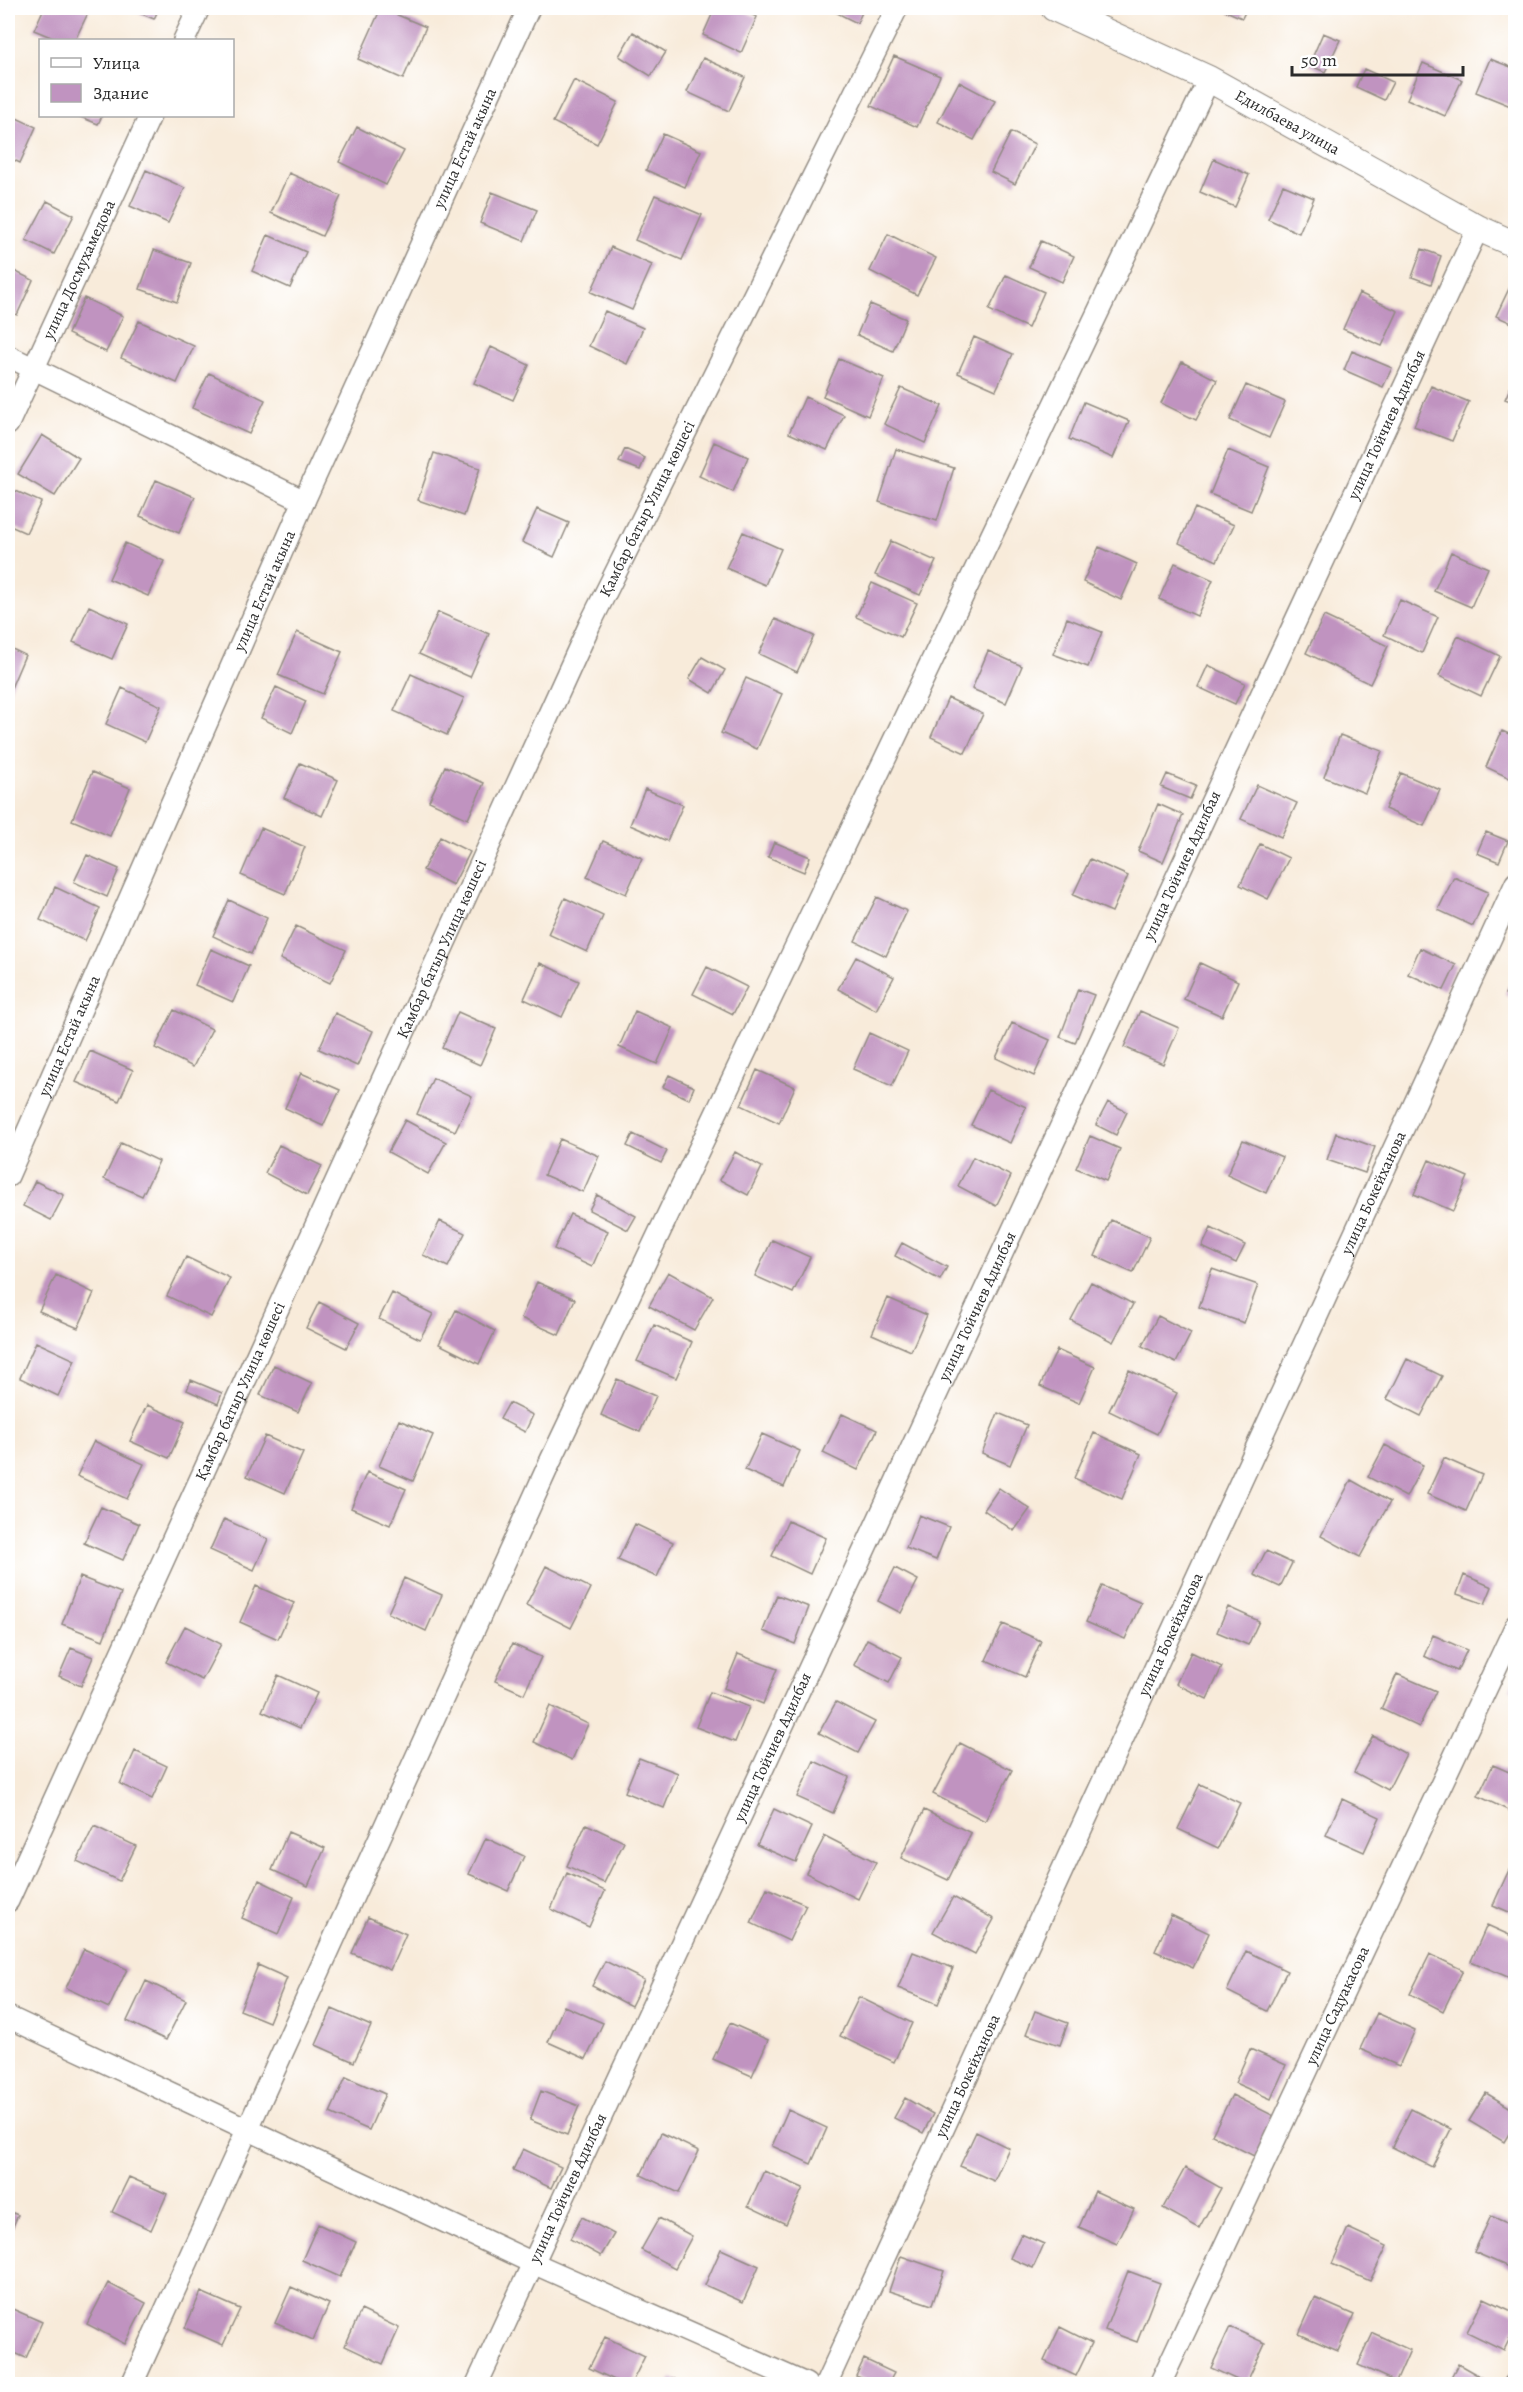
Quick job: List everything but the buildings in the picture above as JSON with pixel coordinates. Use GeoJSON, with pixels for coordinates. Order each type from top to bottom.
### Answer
{"type":"FeatureCollection","features":[{"type":"Feature","properties":{"kind":"street"},"geometry":{"type":"LineString","coordinates":[[184,39],[200,8]]}},
{"type":"Feature","properties":{"kind":"street","name":"улица Естай акына"},"geometry":{"type":"LineString","coordinates":[[8,1176],[304,501],[529,8]]}},
{"type":"Feature","properties":{"kind":"street","name":"Қамбар батыр Улица көшесі"},"geometry":{"type":"LineString","coordinates":[[8,1901],[590,624],[897,8]]}},
{"type":"Feature","properties":{"kind":"street","name":"Едилбаева улица"},"geometry":{"type":"LineString","coordinates":[[1054,8],[1209,80],[1478,228],[1515,245]]}},
{"type":"Feature","properties":{"kind":"street"},"geometry":{"type":"LineString","coordinates":[[132,2385],[550,1462],[1209,80]]}},
{"type":"Feature","properties":{"kind":"street","name":"улица Досмухамедова"},"geometry":{"type":"LineString","coordinates":[[8,424],[150,117]]}},
{"type":"Feature","properties":{"kind":"street","name":"улица Тойчиев Адилбая"},"geometry":{"type":"LineString","coordinates":[[477,2385],[1478,228]]}},
{"type":"Feature","properties":{"kind":"street"},"geometry":{"type":"LineString","coordinates":[[8,356],[304,501]]}},
{"type":"Feature","properties":{"kind":"street","name":"улица Бокейханова"},"geometry":{"type":"LineString","coordinates":[[826,2385],[1515,883]]}},
{"type":"Feature","properties":{"kind":"street","name":"улица Садуакасова"},"geometry":{"type":"LineString","coordinates":[[1160,2385],[1515,1625]]}},
{"type":"Feature","properties":{"kind":"street"},"geometry":{"type":"LineString","coordinates":[[8,2017],[533,2263],[806,2385]]}}]}
